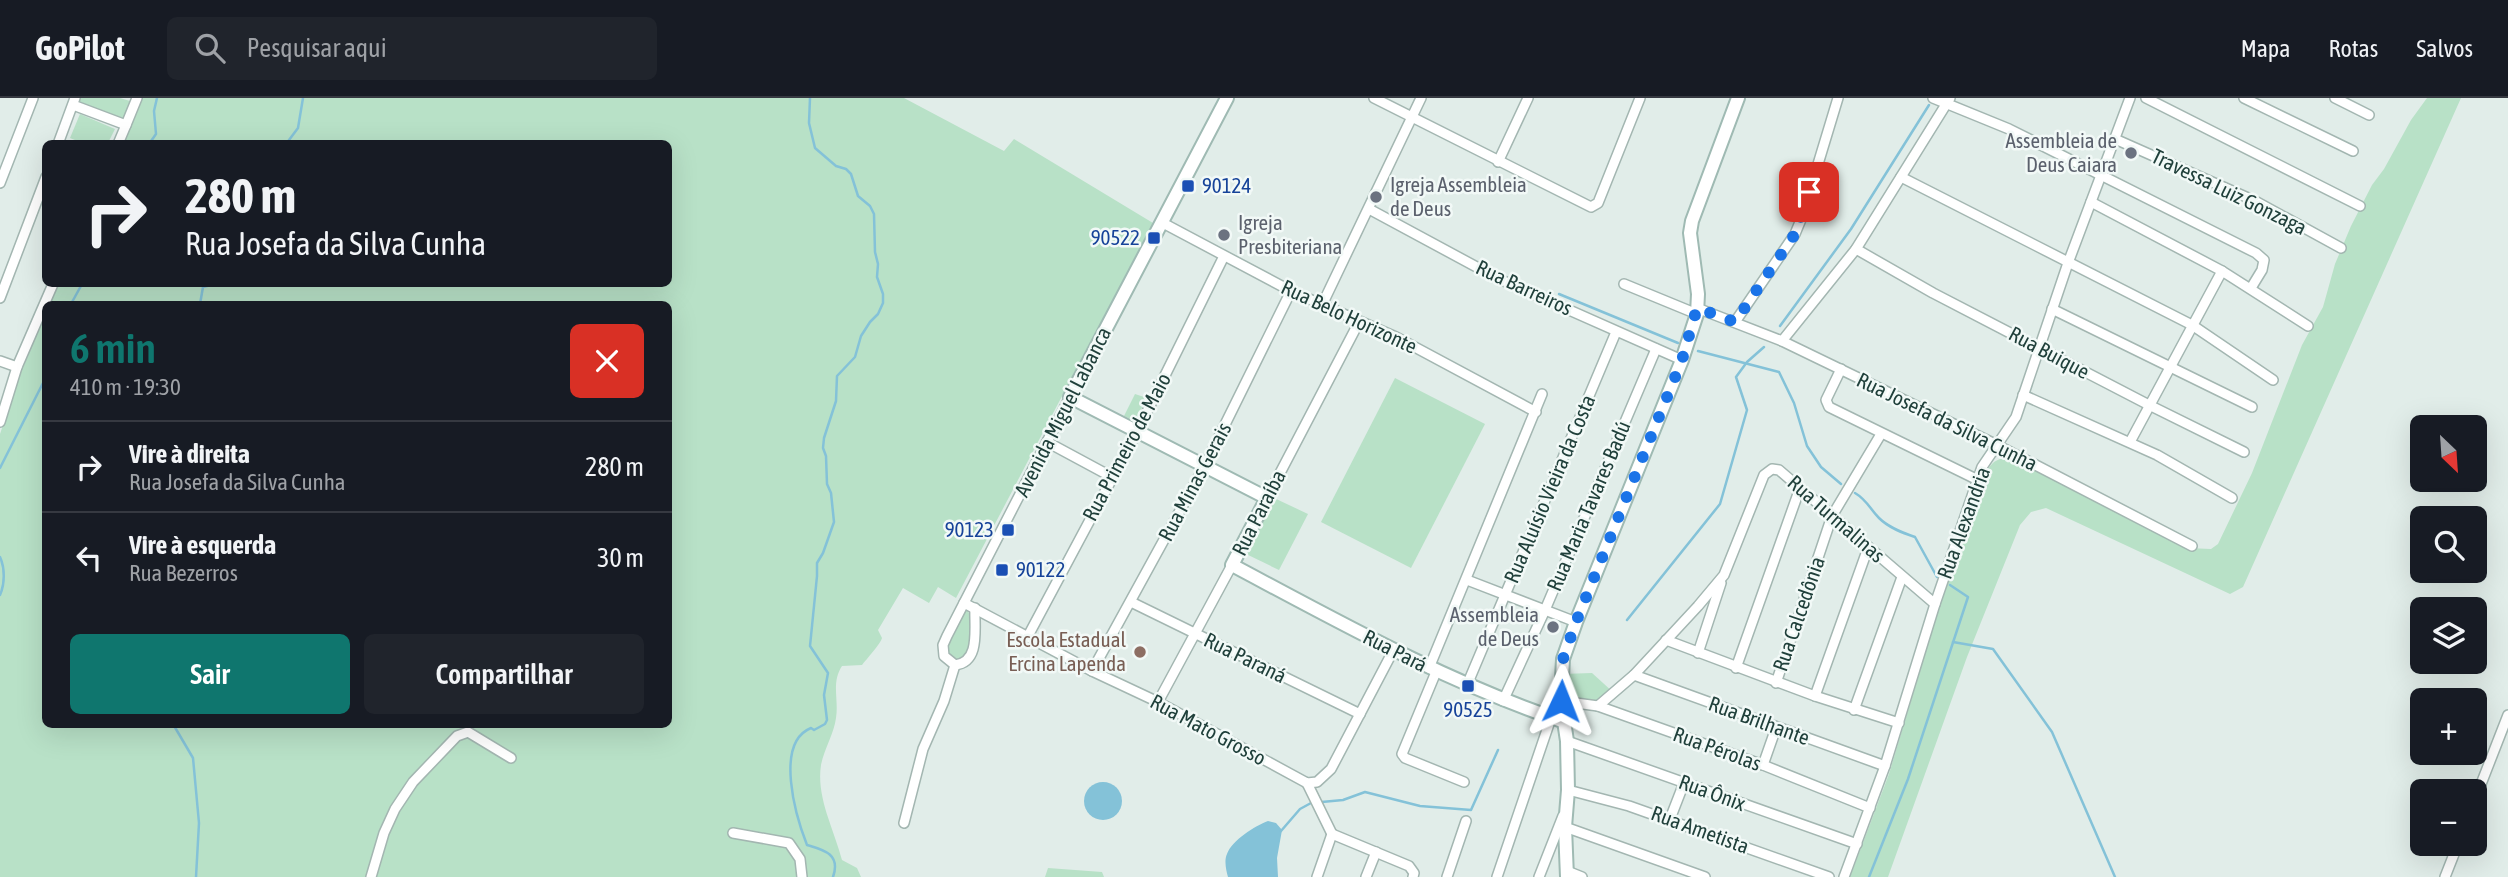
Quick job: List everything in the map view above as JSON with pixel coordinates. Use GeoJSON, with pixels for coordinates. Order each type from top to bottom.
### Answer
{"type":"FeatureCollection","features":[{"type":"Feature","properties":{"kind":"main road","name":"Avenida Miguel Labanca"},"geometry":{"type":"LineString","coordinates":[[1070,397],[1227,98]]}},
{"type":"Feature","properties":{"kind":"main road"},"geometry":{"type":"LineString","coordinates":[[1567,874],[1567,741],[1561,701],[1563,659],[1682,360],[1697,311],[1690,233],[1692,221],[1738,98]]}},
{"type":"Feature","properties":{"kind":"main road"},"geometry":{"type":"LineString","coordinates":[[1070,397],[1267,498]]}},
{"type":"Feature","properties":{"kind":"main road","name":"Rua Paraíba"},"geometry":{"type":"LineString","coordinates":[[1232,565],[1267,498]]}},
{"type":"Feature","properties":{"kind":"main road","name":"Rua Pará"},"geometry":{"type":"LineString","coordinates":[[1232,565],[1432,670],[1503,701],[1565,722]]}},
{"type":"Feature","properties":{"kind":"street"},"geometry":{"type":"LineString","coordinates":[[0,183],[33,98]]}},
{"type":"Feature","properties":{"kind":"street"},"geometry":{"type":"LineString","coordinates":[[1374,98],[1591,207],[1598,203],[1640,98]]}},
{"type":"Feature","properties":{"kind":"street"},"geometry":{"type":"LineString","coordinates":[[1322,305],[1421,98]]}},
{"type":"Feature","properties":{"kind":"street"},"geometry":{"type":"LineString","coordinates":[[1498,162],[1528,98]]}},
{"type":"Feature","properties":{"kind":"street"},"geometry":{"type":"LineString","coordinates":[[1735,322],[1795,234],[1838,98]]}},
{"type":"Feature","properties":{"kind":"street"},"geometry":{"type":"LineString","coordinates":[[1933,98],[1948,101],[2009,129],[2256,253],[2264,260],[2262,270],[2251,288]]}},
{"type":"Feature","properties":{"kind":"street","name":"Rua Alexandria"},"geometry":{"type":"LineString","coordinates":[[1844,877],[1885,766],[1935,604],[1982,467],[2010,429],[2130,98]]}},
{"type":"Feature","properties":{"kind":"street"},"geometry":{"type":"LineString","coordinates":[[2146,98],[2360,206]]}},
{"type":"Feature","properties":{"kind":"street"},"geometry":{"type":"LineString","coordinates":[[2244,98],[2353,151]]}},
{"type":"Feature","properties":{"kind":"street"},"geometry":{"type":"LineString","coordinates":[[2335,98],[2369,116]]}},
{"type":"Feature","properties":{"kind":"street"},"geometry":{"type":"LineString","coordinates":[[120,140],[135,99]]}},
{"type":"Feature","properties":{"kind":"street"},"geometry":{"type":"LineString","coordinates":[[1782,341],[1856,248],[1948,101]]}},
{"type":"Feature","properties":{"kind":"street"},"geometry":{"type":"LineString","coordinates":[[60,140],[74,102],[126,125]]}},
{"type":"Feature","properties":{"kind":"street","name":"Travessa Luiz Gonzaga"},"geometry":{"type":"LineString","coordinates":[[2115,139],[2227,187],[2341,248]]}},
{"type":"Feature","properties":{"kind":"street"},"geometry":{"type":"LineString","coordinates":[[1901,177],[2192,324],[2273,380]]}},
{"type":"Feature","properties":{"kind":"street"},"geometry":{"type":"LineString","coordinates":[[0,298],[42,188]]}},
{"type":"Feature","properties":{"kind":"street"},"geometry":{"type":"LineString","coordinates":[[2091,202],[2222,271],[2308,326]]}},
{"type":"Feature","properties":{"kind":"street","name":"Rua Barreiros"},"geometry":{"type":"LineString","coordinates":[[1369,209],[1497,278],[1682,360]]}},
{"type":"Feature","properties":{"kind":"street","name":"Rua Belo Horizonte"},"geometry":{"type":"LineString","coordinates":[[1161,222],[1291,291],[1396,337],[1536,412]]}},
{"type":"Feature","properties":{"kind":"street","name":"Rua Buique"},"geometry":{"type":"LineString","coordinates":[[1856,248],[1909,280],[2244,452]]}},
{"type":"Feature","properties":{"kind":"street","name":"Rua Primeiro de Maio"},"geometry":{"type":"LineString","coordinates":[[1028,636],[1138,430],[1224,256]]}},
{"type":"Feature","properties":{"kind":"street"},"geometry":{"type":"LineString","coordinates":[[2130,442],[2222,271]]}},
{"type":"Feature","properties":{"kind":"street","name":"Rua Josefa da Silva Cunha"},"geometry":{"type":"LineString","coordinates":[[1624,284],[1782,341],[1997,445],[2192,546]]}},
{"type":"Feature","properties":{"kind":"street","name":"Rua Minas Gerais"},"geometry":{"type":"LineString","coordinates":[[1092,671],[1205,465],[1291,291]]}},
{"type":"Feature","properties":{"kind":"street"},"geometry":{"type":"LineString","coordinates":[[0,422],[17,367],[42,309]]}},
{"type":"Feature","properties":{"kind":"street"},"geometry":{"type":"LineString","coordinates":[[2052,309],[2252,407]]}},
{"type":"Feature","properties":{"kind":"street","name":"Rua Paraíba"},"geometry":{"type":"LineString","coordinates":[[1267,498],[1359,322]]}},
{"type":"Feature","properties":{"kind":"street","name":"Rua Aluísio Vieira da Costa"},"geometry":{"type":"LineString","coordinates":[[1467,685],[1616,332]]}},
{"type":"Feature","properties":{"kind":"street","name":"Rua Maria Tavares Badú"},"geometry":{"type":"LineString","coordinates":[[1503,701],[1545,610],[1656,349]]}},
{"type":"Feature","properties":{"kind":"street"},"geometry":{"type":"LineString","coordinates":[[0,361],[17,367]]}},
{"type":"Feature","properties":{"kind":"street"},"geometry":{"type":"LineString","coordinates":[[1841,369],[1826,405],[1978,480]]}},
{"type":"Feature","properties":{"kind":"street"},"geometry":{"type":"LineString","coordinates":[[1464,782],[1405,758],[1402,754],[1467,580],[1542,394]]}},
{"type":"Feature","properties":{"kind":"street"},"geometry":{"type":"LineString","coordinates":[[2023,395],[2157,455],[2232,498]]}},
{"type":"Feature","properties":{"kind":"street","name":"Avenida Miguel Labanca"},"geometry":{"type":"LineString","coordinates":[[955,664],[944,656],[943,645],[1070,397]]}},
{"type":"Feature","properties":{"kind":"street","name":"Rua Calcedônia"},"geometry":{"type":"LineString","coordinates":[[1776,683],[1832,516],[1881,434]]}},
{"type":"Feature","properties":{"kind":"street"},"geometry":{"type":"LineString","coordinates":[[1047,442],[1112,477]]}},
{"type":"Feature","properties":{"kind":"street","name":"Rua Turmalinas"},"geometry":{"type":"LineString","coordinates":[[1598,706],[1634,675],[1724,575],[1764,475],[1776,469],[1935,604]]}},
{"type":"Feature","properties":{"kind":"street"},"geometry":{"type":"LineString","coordinates":[[1736,668],[1800,488]]}},
{"type":"Feature","properties":{"kind":"street"},"geometry":{"type":"LineString","coordinates":[[1815,696],[1868,548]]}},
{"type":"Feature","properties":{"kind":"street","name":"Rua Paraíba"},"geometry":{"type":"LineString","coordinates":[[1157,702],[1232,565]]}},
{"type":"Feature","properties":{"kind":"street"},"geometry":{"type":"LineString","coordinates":[[1698,653],[1724,575]]}},
{"type":"Feature","properties":{"kind":"street"},"geometry":{"type":"LineString","coordinates":[[1854,710],[1902,577]]}},
{"type":"Feature","properties":{"kind":"street"},"geometry":{"type":"LineString","coordinates":[[1467,580],[1576,622]]}},
{"type":"Feature","properties":{"kind":"street","name":"Rua Paraná"},"geometry":{"type":"LineString","coordinates":[[1131,602],[1360,714]]}},
{"type":"Feature","properties":{"kind":"street","name":"Rua Mato Grosso"},"geometry":{"type":"LineString","coordinates":[[964,603],[1307,783]]}},
{"type":"Feature","properties":{"kind":"street"},"geometry":{"type":"LineString","coordinates":[[904,823],[923,749],[944,701],[955,664],[967,662],[972,654],[975,608]]}},
{"type":"Feature","properties":{"kind":"street"},"geometry":{"type":"LineString","coordinates":[[1666,640],[1776,683],[1899,723]]}},
{"type":"Feature","properties":{"kind":"street"},"geometry":{"type":"LineString","coordinates":[[1393,651],[1331,769],[1317,782],[1307,783],[1332,834],[1409,866],[1414,873],[1413,877]]}},
{"type":"Feature","properties":{"kind":"street","name":"Rua Brilhante"},"geometry":{"type":"LineString","coordinates":[[1634,675],[1885,766]]}},
{"type":"Feature","properties":{"kind":"street","name":"Rua Pérolas"},"geometry":{"type":"LineString","coordinates":[[1561,701],[1598,706],[1763,765],[1870,808]]}},
{"type":"Feature","properties":{"kind":"street"},"geometry":{"type":"LineString","coordinates":[[2483,779],[2508,715]]}},
{"type":"Feature","properties":{"kind":"street"},"geometry":{"type":"LineString","coordinates":[[1497,877],[1551,718]]}},
{"type":"Feature","properties":{"kind":"street"},"geometry":{"type":"LineString","coordinates":[[1763,765],[1776,728]]}},
{"type":"Feature","properties":{"kind":"street"},"geometry":{"type":"LineString","coordinates":[[371,877],[384,833],[395,809],[413,782],[457,736],[468,732],[511,758]]}},
{"type":"Feature","properties":{"kind":"street","name":"Rua Ônix"},"geometry":{"type":"LineString","coordinates":[[1567,741],[1857,844]]}},
{"type":"Feature","properties":{"kind":"street"},"geometry":{"type":"LineString","coordinates":[[1670,819],[1684,783]]}},
{"type":"Feature","properties":{"kind":"street","name":"Rua Ametista"},"geometry":{"type":"LineString","coordinates":[[1568,790],[1597,796],[1670,819],[1829,877]]}},
{"type":"Feature","properties":{"kind":"street"},"geometry":{"type":"LineString","coordinates":[[1539,877],[1567,808]]}},
{"type":"Feature","properties":{"kind":"street"},"geometry":{"type":"LineString","coordinates":[[1447,877],[1466,821]]}},
{"type":"Feature","properties":{"kind":"street"},"geometry":{"type":"LineString","coordinates":[[1565,827],[1705,877]]}},
{"type":"Feature","properties":{"kind":"street"},"geometry":{"type":"LineString","coordinates":[[733,833],[789,843],[800,859],[802,877]]}},
{"type":"Feature","properties":{"kind":"street"},"geometry":{"type":"LineString","coordinates":[[1317,877],[1332,834]]}},
{"type":"Feature","properties":{"kind":"street"},"geometry":{"type":"LineString","coordinates":[[1366,877],[1376,852]]}},
{"type":"Feature","properties":{"kind":"street"},"geometry":{"type":"LineString","coordinates":[[2445,877],[2453,856]]}},
{"type":"Feature","properties":{"kind":"street"},"geometry":{"type":"LineString","coordinates":[[1567,874],[1582,877]]}},
{"type":"Feature","properties":{"kind":"green space"},"geometry":{"type":"Polygon","coordinates":[[[81,98],[120,98],[130,101],[123,119],[79,103],[81,98]]]}},
{"type":"Feature","properties":{"kind":"green space"},"geometry":{"type":"Polygon","coordinates":[[[143,98],[904,98],[1004,151],[1014,139],[1153,223],[956,598],[938,587],[929,603],[903,588],[878,630],[882,638],[876,647],[862,665],[842,666],[839,672],[836,685],[836,718],[821,765],[821,789],[842,860],[857,868],[861,877],[0,877],[0,434],[42,321],[42,728],[672,728],[672,301],[50,301],[57,287],[672,287],[672,140],[124,140],[143,98]]]}},
{"type":"Feature","properties":{"kind":"green space"},"geometry":{"type":"Polygon","coordinates":[[[2427,98],[2461,98],[2243,587],[2230,594],[2046,508],[2031,512],[2020,525],[1967,657],[1888,877],[1850,877],[1889,774],[1934,624],[1990,466],[1998,460],[2010,458],[2188,548],[2211,549],[2218,544],[2252,473],[2302,345],[2323,307],[2335,264],[2351,226],[2372,185],[2427,98]]]}},
{"type":"Feature","properties":{"kind":"green space"},"geometry":{"type":"Polygon","coordinates":[[[80,114],[115,129],[110,140],[70,138],[80,114]]]}},
{"type":"Feature","properties":{"kind":"green space"},"geometry":{"type":"Polygon","coordinates":[[[1395,378],[1485,424],[1411,568],[1321,522],[1395,378]]]}},
{"type":"Feature","properties":{"kind":"green space"},"geometry":{"type":"Polygon","coordinates":[[[1135,394],[1147,398],[1135,421],[1124,416],[1135,394]]]}},
{"type":"Feature","properties":{"kind":"green space"},"geometry":{"type":"Polygon","coordinates":[[[1272,497],[1308,514],[1279,570],[1244,553],[1272,497]]]}},
{"type":"Feature","properties":{"kind":"green space"},"geometry":{"type":"Polygon","coordinates":[[[964,603],[974,624],[967,661],[947,660],[943,645],[964,603]]]}},
{"type":"Feature","properties":{"kind":"green space"},"geometry":{"type":"Polygon","coordinates":[[[1592,673],[1614,693],[1598,706],[1561,701],[1562,674],[1592,673]]]}},
{"type":"Feature","properties":{"kind":"green space"},"geometry":{"type":"Polygon","coordinates":[[[1048,868],[1102,872],[1104,877],[1045,877],[1048,868]]]}},
{"type":"Feature","properties":{"kind":"water"},"geometry":{"type":"Polygon","coordinates":[[[1103,782],[1117,787],[1122,801],[1117,815],[1103,820],[1089,815],[1084,801],[1089,787],[1103,782]]]}},
{"type":"Feature","properties":{"kind":"water"},"geometry":{"type":"Polygon","coordinates":[[[1268,821],[1276,823],[1282,830],[1277,858],[1278,877],[1228,877],[1226,859],[1230,849],[1244,834],[1268,821]]]}},
{"type":"Feature","properties":{"kind":"waterway"},"geometry":{"type":"LineString","coordinates":[[152,140],[156,134],[154,111],[157,98]]}},
{"type":"Feature","properties":{"kind":"waterway"},"geometry":{"type":"LineString","coordinates":[[289,140],[298,128],[303,98]]}},
{"type":"Feature","properties":{"kind":"waterway"},"geometry":{"type":"LineString","coordinates":[[810,98],[809,123],[815,148],[836,166],[851,174],[858,196],[870,206],[874,214],[877,277],[883,294],[883,303],[861,336],[855,357],[837,376],[836,401],[824,438],[827,484],[831,493],[834,522],[817,563],[810,646],[828,673],[824,695],[827,720],[825,724],[814,730],[811,728],[800,736],[793,749],[791,764],[794,800],[807,845],[825,851],[833,858],[833,877]]}},
{"type":"Feature","properties":{"kind":"waterway"},"geometry":{"type":"LineString","coordinates":[[1780,326],[1851,229],[1929,105]]}},
{"type":"Feature","properties":{"kind":"waterway"},"geometry":{"type":"LineString","coordinates":[[73,301],[80,287]]}},
{"type":"Feature","properties":{"kind":"waterway"},"geometry":{"type":"LineString","coordinates":[[201,301],[203,287]]}},
{"type":"Feature","properties":{"kind":"waterway"},"geometry":{"type":"LineString","coordinates":[[1559,294],[1678,343]]}},
{"type":"Feature","properties":{"kind":"waterway"},"geometry":{"type":"LineString","coordinates":[[1627,620],[1720,504],[1747,410],[1736,377],[1747,362],[1764,347]]}},
{"type":"Feature","properties":{"kind":"waterway"},"geometry":{"type":"LineString","coordinates":[[1698,351],[1779,372],[1794,403],[1807,446],[1821,467],[1841,484]]}},
{"type":"Feature","properties":{"kind":"waterway"},"geometry":{"type":"LineString","coordinates":[[0,468],[42,385]]}},
{"type":"Feature","properties":{"kind":"waterway"},"geometry":{"type":"LineString","coordinates":[[1855,493],[1883,522],[1915,537],[1937,577]]}},
{"type":"Feature","properties":{"kind":"waterway"},"geometry":{"type":"LineString","coordinates":[[0,557],[4,576],[0,595]]}},
{"type":"Feature","properties":{"kind":"waterway"},"geometry":{"type":"LineString","coordinates":[[1869,877],[1908,779],[1968,597],[1950,585]]}},
{"type":"Feature","properties":{"kind":"waterway"},"geometry":{"type":"LineString","coordinates":[[1953,642],[1993,649],[2052,732],[2115,877]]}},
{"type":"Feature","properties":{"kind":"waterway"},"geometry":{"type":"LineString","coordinates":[[175,728],[193,758],[199,823],[196,877]]}},
{"type":"Feature","properties":{"kind":"waterway"},"geometry":{"type":"LineString","coordinates":[[1281,831],[1300,809],[1311,803],[1343,800],[1365,792],[1420,806],[1471,810],[1498,750]]}},
{"type":"Feature","properties":{"kind":"place","name":"Assembleia de Deus Caiara"},"geometry":{"type":"Point","coordinates":[2131,153]}},
{"type":"Feature","properties":{"kind":"place","name":"90124"},"geometry":{"type":"Point","coordinates":[1188,186]}},
{"type":"Feature","properties":{"kind":"place","name":"Igreja Assembleia de Deus"},"geometry":{"type":"Point","coordinates":[1376,197]}},
{"type":"Feature","properties":{"kind":"place","name":"Igreja Presbiteriana"},"geometry":{"type":"Point","coordinates":[1224,235]}},
{"type":"Feature","properties":{"kind":"place","name":"90522"},"geometry":{"type":"Point","coordinates":[1154,238]}},
{"type":"Feature","properties":{"kind":"place","name":"90123"},"geometry":{"type":"Point","coordinates":[1008,530]}},
{"type":"Feature","properties":{"kind":"place","name":"90122"},"geometry":{"type":"Point","coordinates":[1002,570]}},
{"type":"Feature","properties":{"kind":"place","name":"Assembleia de Deus"},"geometry":{"type":"Point","coordinates":[1553,627]}},
{"type":"Feature","properties":{"kind":"place","name":"Escola Estadual Ercina Lapenda"},"geometry":{"type":"Point","coordinates":[1140,652]}},
{"type":"Feature","properties":{"kind":"place","name":"90525"},"geometry":{"type":"Point","coordinates":[1468,686]}},
{"type":"Feature","properties":{"kind":"route"},"geometry":{"type":"LineString","coordinates":[[1561,701],[1563,659],[1682,360],[1697,308],[1735,322],[1795,234],[1809,192]]}}]}
